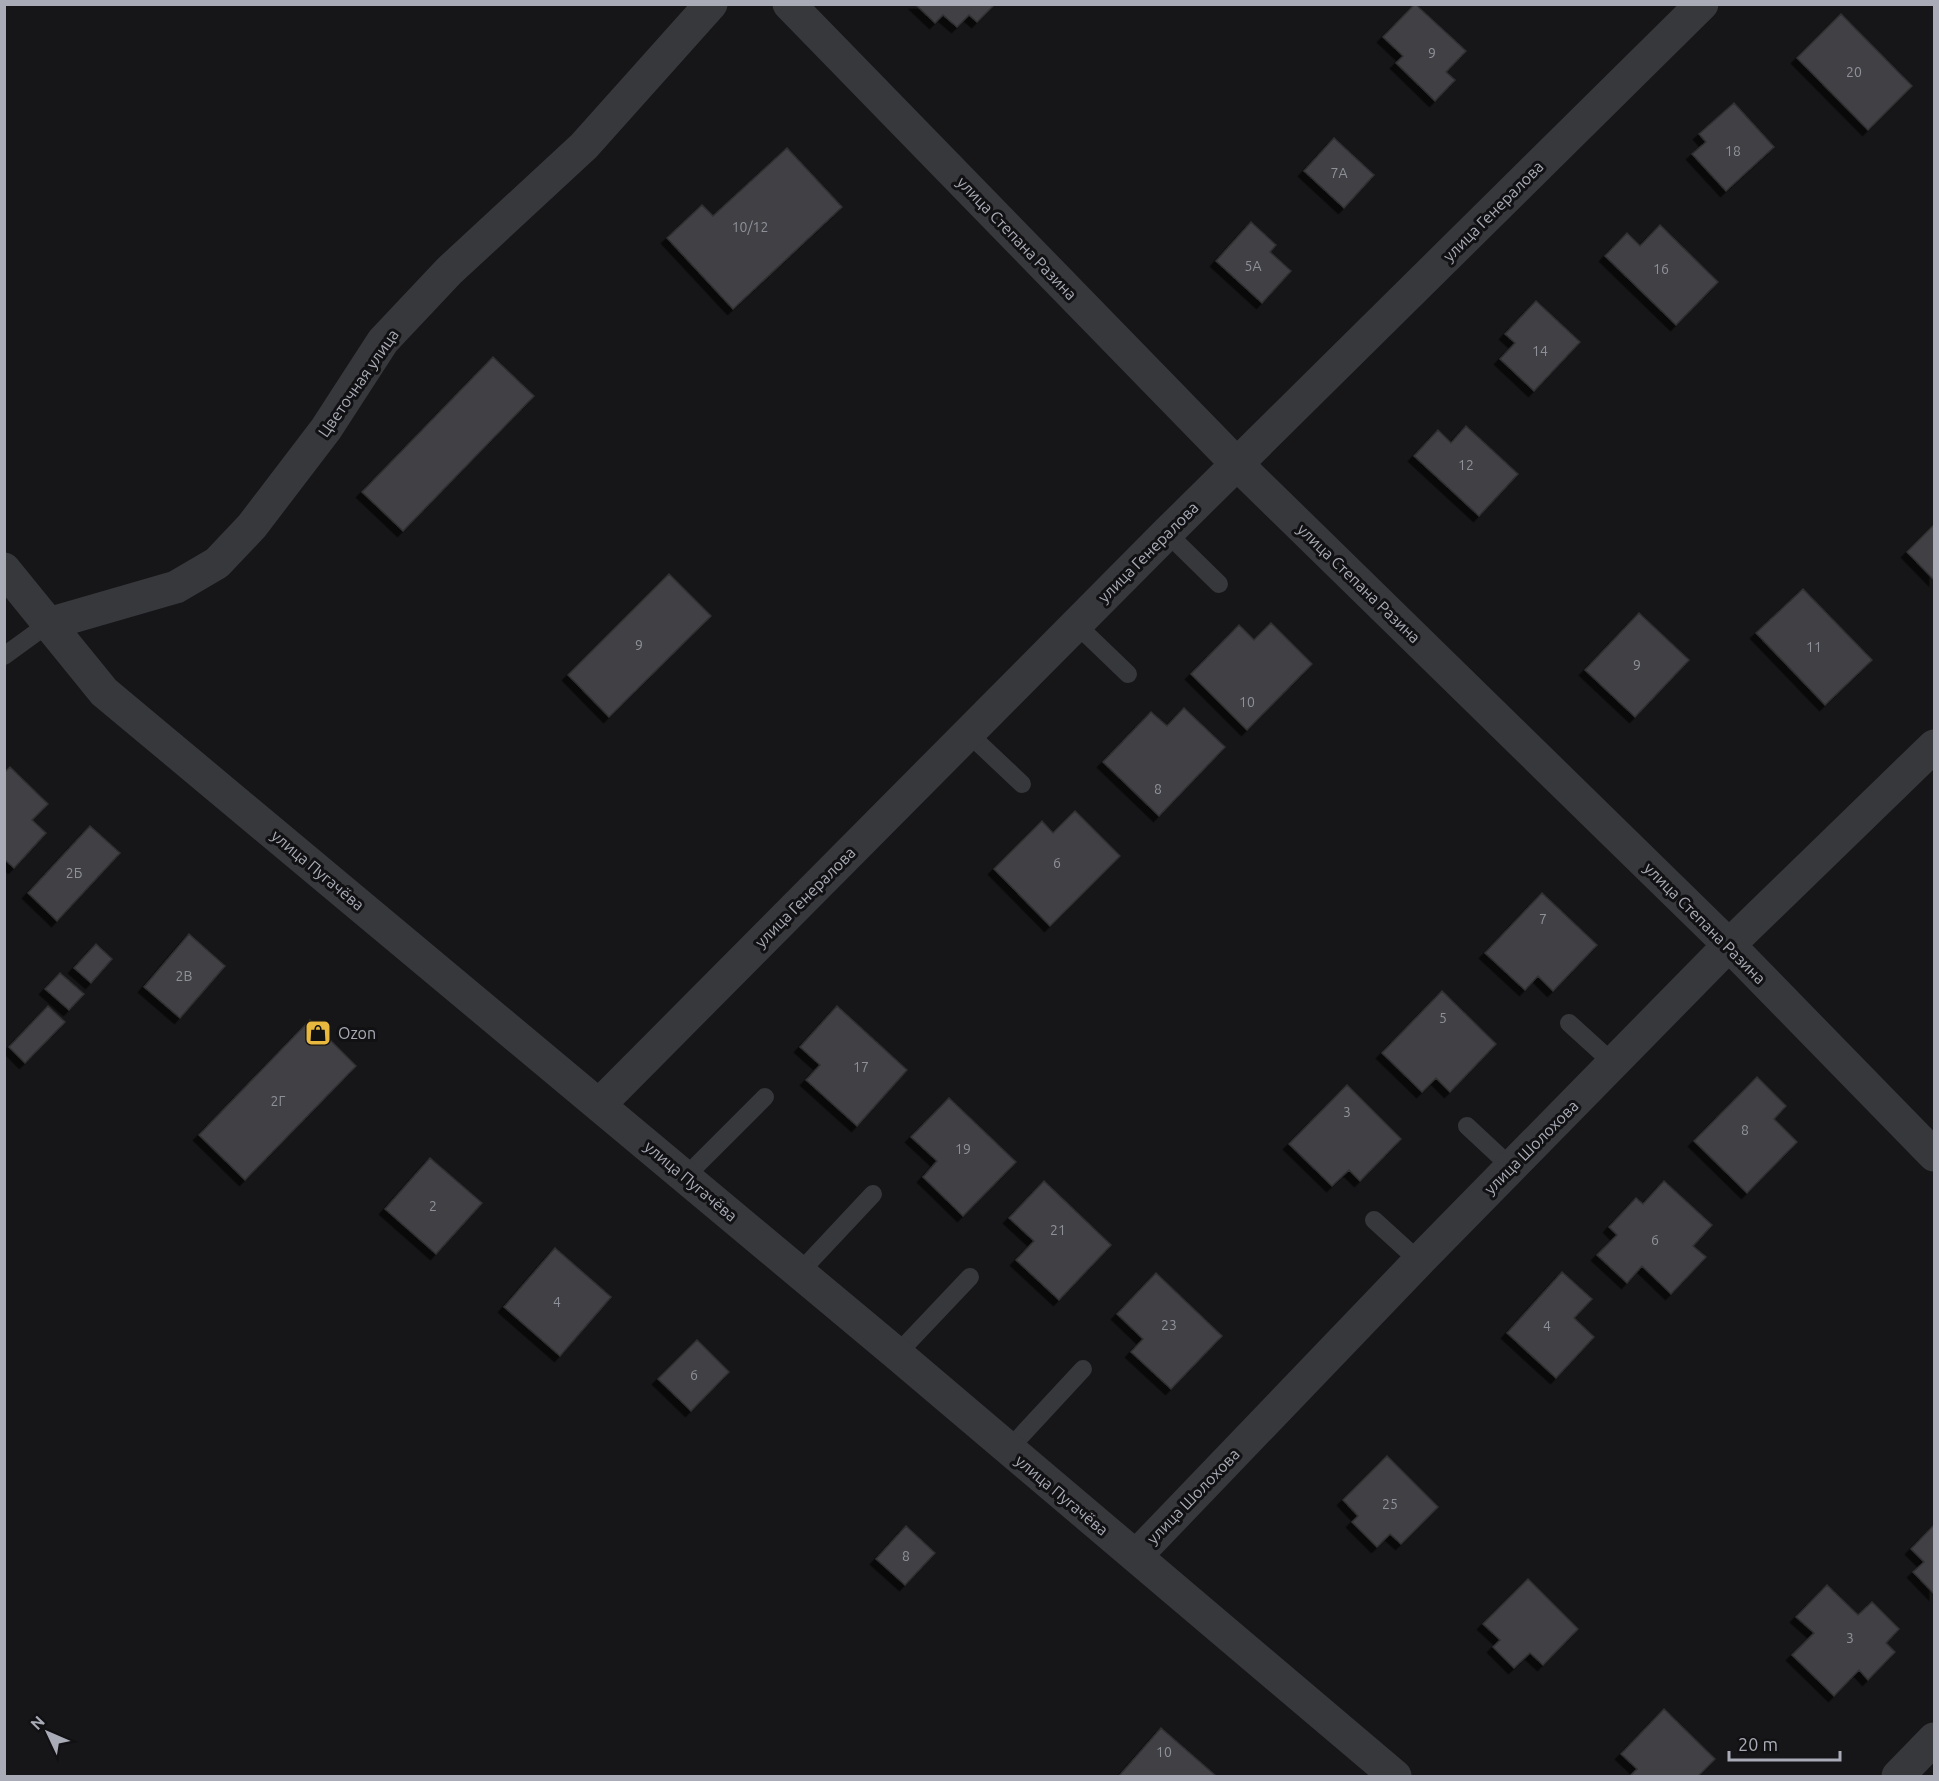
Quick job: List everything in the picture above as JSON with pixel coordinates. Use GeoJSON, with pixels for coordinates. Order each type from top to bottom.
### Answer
{"type":"FeatureCollection","features":[{"type":"Feature","properties":{"kind":"street","name":"Цветочная улица"},"geometry":{"type":"LineString","coordinates":[[48,624],[177,587],[217,563],[252,526],[327,429],[383,341],[449,271],[584,147],[711,4]]}},
{"type":"Feature","properties":{"kind":"street","name":"улица Степана Разина"},"geometry":{"type":"LineString","coordinates":[[789,4],[1237,464],[1729,945],[1935,1155]]}},
{"type":"Feature","properties":{"kind":"street","name":"улица Генералова"},"geometry":{"type":"LineString","coordinates":[[599,1105],[1167,533],[1702,4]]}},
{"type":"Feature","properties":{"kind":"street","name":"улица Пугачёва"},"geometry":{"type":"LineString","coordinates":[[4,569],[104,692],[897,1354],[1395,1776]]}},
{"type":"Feature","properties":{"kind":"street","name":"улица Шолохова"},"geometry":{"type":"LineString","coordinates":[[1136,1556],[1419,1261],[1729,945],[1935,746]]}},
{"type":"Feature","properties":{"kind":"street"},"geometry":{"type":"LineString","coordinates":[[1898,1776],[1935,1739]]}},
{"type":"Feature","properties":{"kind":"lane"},"geometry":{"type":"LineString","coordinates":[[1167,533],[1219,584]]}},
{"type":"Feature","properties":{"kind":"lane"},"geometry":{"type":"LineString","coordinates":[[4,656],[48,624]]}},
{"type":"Feature","properties":{"kind":"lane"},"geometry":{"type":"LineString","coordinates":[[1076,624],[1128,674]]}},
{"type":"Feature","properties":{"kind":"lane"},"geometry":{"type":"LineString","coordinates":[[968,733],[1022,784]]}},
{"type":"Feature","properties":{"kind":"lane"},"geometry":{"type":"LineString","coordinates":[[1569,1023],[1613,1064]]}},
{"type":"Feature","properties":{"kind":"lane"},"geometry":{"type":"LineString","coordinates":[[685,1177],[765,1097]]}},
{"type":"Feature","properties":{"kind":"lane"},"geometry":{"type":"LineString","coordinates":[[1467,1126],[1511,1167]]}},
{"type":"Feature","properties":{"kind":"lane"},"geometry":{"type":"LineString","coordinates":[[800,1273],[873,1194]]}},
{"type":"Feature","properties":{"kind":"lane"},"geometry":{"type":"LineString","coordinates":[[1374,1220],[1419,1261]]}},
{"type":"Feature","properties":{"kind":"lane"},"geometry":{"type":"LineString","coordinates":[[897,1354],[970,1277]]}},
{"type":"Feature","properties":{"kind":"lane"},"geometry":{"type":"LineString","coordinates":[[1008,1450],[1083,1368]]}},
{"type":"Feature","properties":{"kind":"building"},"geometry":{"type":"Polygon","coordinates":[[[915,4],[995,4],[977,22],[969,15],[957,27],[943,15],[935,23],[915,4]]]}},
{"type":"Feature","properties":{"kind":"building"},"geometry":{"type":"Polygon","coordinates":[[[1415,4],[1466,51],[1446,72],[1455,80],[1435,101],[1396,63],[1403,56],[1383,37],[1415,4]]]}},
{"type":"Feature","properties":{"kind":"building"},"geometry":{"type":"Polygon","coordinates":[[[1841,14],[1912,86],[1868,130],[1797,58],[1841,14]]]}},
{"type":"Feature","properties":{"kind":"building"},"geometry":{"type":"Polygon","coordinates":[[[1734,103],[1774,147],[1726,191],[1692,154],[1706,142],[1699,134],[1734,103]]]}},
{"type":"Feature","properties":{"kind":"building"},"geometry":{"type":"Polygon","coordinates":[[[1334,138],[1374,175],[1344,208],[1304,171],[1334,138]]]}},
{"type":"Feature","properties":{"kind":"building"},"geometry":{"type":"Polygon","coordinates":[[[787,148],[842,207],[733,309],[667,238],[702,205],[713,216],[787,148]]]}},
{"type":"Feature","properties":{"kind":"building"},"geometry":{"type":"Polygon","coordinates":[[[1251,222],[1276,245],[1270,252],[1291,271],[1262,303],[1216,261],[1251,222]]]}},
{"type":"Feature","properties":{"kind":"building"},"geometry":{"type":"Polygon","coordinates":[[[1660,225],[1718,282],[1676,325],[1605,256],[1627,233],[1640,246],[1660,225]]]}},
{"type":"Feature","properties":{"kind":"building"},"geometry":{"type":"Polygon","coordinates":[[[1536,301],[1580,342],[1534,391],[1500,359],[1515,343],[1505,334],[1536,301]]]}},
{"type":"Feature","properties":{"kind":"building"},"geometry":{"type":"Polygon","coordinates":[[[493,357],[534,396],[403,531],[362,492],[493,357]]]}},
{"type":"Feature","properties":{"kind":"building"},"geometry":{"type":"Polygon","coordinates":[[[1466,426],[1518,474],[1479,516],[1414,456],[1438,430],[1451,443],[1466,426]]]}},
{"type":"Feature","properties":{"kind":"building"},"geometry":{"type":"Polygon","coordinates":[[[1934,525],[1934,580],[1907,552],[1934,525]]]}},
{"type":"Feature","properties":{"kind":"building"},"geometry":{"type":"Polygon","coordinates":[[[669,574],[711,616],[609,717],[568,675],[669,574]]]}},
{"type":"Feature","properties":{"kind":"building"},"geometry":{"type":"Polygon","coordinates":[[[1803,589],[1872,660],[1825,705],[1756,633],[1803,589]]]}},
{"type":"Feature","properties":{"kind":"building"},"geometry":{"type":"Polygon","coordinates":[[[1639,613],[1689,660],[1635,717],[1585,670],[1639,613]]]}},
{"type":"Feature","properties":{"kind":"building"},"geometry":{"type":"Polygon","coordinates":[[[1271,623],[1312,664],[1247,730],[1191,674],[1239,625],[1254,640],[1271,623]]]}},
{"type":"Feature","properties":{"kind":"building"},"geometry":{"type":"Polygon","coordinates":[[[1184,708],[1225,747],[1159,816],[1103,762],[1151,712],[1167,726],[1184,708]]]}},
{"type":"Feature","properties":{"kind":"building"},"geometry":{"type":"Polygon","coordinates":[[[10,767],[48,804],[32,820],[46,833],[14,868],[4,859],[4,773],[10,767]]]}},
{"type":"Feature","properties":{"kind":"building"},"geometry":{"type":"Polygon","coordinates":[[[1075,811],[1120,856],[1050,926],[994,869],[1042,821],[1053,833],[1075,811]]]}},
{"type":"Feature","properties":{"kind":"building"},"geometry":{"type":"Polygon","coordinates":[[[90,826],[120,853],[57,921],[28,893],[90,826]]]}},
{"type":"Feature","properties":{"kind":"building"},"geometry":{"type":"Polygon","coordinates":[[[1542,893],[1597,945],[1553,991],[1538,976],[1525,990],[1485,953],[1542,893]]]}},
{"type":"Feature","properties":{"kind":"building"},"geometry":{"type":"Polygon","coordinates":[[[189,934],[225,966],[180,1018],[144,987],[189,934]]]}},
{"type":"Feature","properties":{"kind":"building"},"geometry":{"type":"Polygon","coordinates":[[[96,944],[112,959],[91,983],[74,968],[96,944]]]}},
{"type":"Feature","properties":{"kind":"building"},"geometry":{"type":"Polygon","coordinates":[[[60,973],[84,994],[69,1010],[45,989],[60,973]]]}},
{"type":"Feature","properties":{"kind":"building"},"geometry":{"type":"Polygon","coordinates":[[[1442,991],[1496,1044],[1450,1092],[1436,1078],[1422,1092],[1382,1053],[1442,991]]]}},
{"type":"Feature","properties":{"kind":"building"},"geometry":{"type":"Polygon","coordinates":[[[48,1006],[65,1022],[25,1063],[9,1047],[48,1006]]]}},
{"type":"Feature","properties":{"kind":"building"},"geometry":{"type":"Polygon","coordinates":[[[837,1006],[907,1070],[857,1126],[806,1080],[820,1065],[800,1047],[837,1006]]]}},
{"type":"Feature","properties":{"kind":"building"},"geometry":{"type":"Polygon","coordinates":[[[310,1020],[356,1066],[245,1180],[199,1135],[310,1020]]]}},
{"type":"Feature","properties":{"kind":"building"},"geometry":{"type":"Polygon","coordinates":[[[1757,1077],[1786,1106],[1774,1119],[1797,1142],[1747,1193],[1694,1141],[1757,1077]]]}},
{"type":"Feature","properties":{"kind":"building"},"geometry":{"type":"Polygon","coordinates":[[[1347,1085],[1401,1139],[1360,1181],[1349,1170],[1332,1186],[1289,1144],[1347,1085]]]}},
{"type":"Feature","properties":{"kind":"building"},"geometry":{"type":"Polygon","coordinates":[[[949,1098],[1016,1162],[963,1216],[923,1177],[937,1161],[911,1137],[949,1098]]]}},
{"type":"Feature","properties":{"kind":"building"},"geometry":{"type":"Polygon","coordinates":[[[430,1158],[482,1203],[436,1254],[385,1209],[430,1158]]]}},
{"type":"Feature","properties":{"kind":"building"},"geometry":{"type":"Polygon","coordinates":[[[1044,1181],[1111,1245],[1059,1300],[1016,1260],[1034,1241],[1009,1218],[1044,1181]]]}},
{"type":"Feature","properties":{"kind":"building"},"geometry":{"type":"Polygon","coordinates":[[[1664,1181],[1712,1225],[1693,1246],[1706,1257],[1671,1294],[1642,1266],[1627,1283],[1597,1255],[1617,1235],[1609,1227],[1636,1198],[1643,1204],[1664,1181]]]}},
{"type":"Feature","properties":{"kind":"building"},"geometry":{"type":"Polygon","coordinates":[[[555,1248],[611,1297],[560,1356],[504,1307],[555,1248]]]}},
{"type":"Feature","properties":{"kind":"building"},"geometry":{"type":"Polygon","coordinates":[[[1562,1272],[1592,1299],[1574,1318],[1594,1337],[1556,1378],[1507,1333],[1562,1272]]]}},
{"type":"Feature","properties":{"kind":"building"},"geometry":{"type":"Polygon","coordinates":[[[1156,1273],[1222,1336],[1171,1389],[1131,1352],[1143,1339],[1117,1314],[1156,1273]]]}},
{"type":"Feature","properties":{"kind":"building"},"geometry":{"type":"Polygon","coordinates":[[[697,1340],[729,1372],[691,1411],[658,1379],[697,1340]]]}},
{"type":"Feature","properties":{"kind":"building"},"geometry":{"type":"Polygon","coordinates":[[[1387,1456],[1438,1507],[1401,1544],[1390,1534],[1377,1547],[1352,1522],[1358,1516],[1343,1500],[1387,1456]]]}},
{"type":"Feature","properties":{"kind":"building"},"geometry":{"type":"Polygon","coordinates":[[[1934,1525],[1934,1594],[1913,1572],[1924,1562],[1911,1549],[1934,1525]]]}},
{"type":"Feature","properties":{"kind":"building"},"geometry":{"type":"Polygon","coordinates":[[[906,1526],[935,1553],[905,1585],[876,1559],[906,1526]]]}},
{"type":"Feature","properties":{"kind":"building"},"geometry":{"type":"Polygon","coordinates":[[[1528,1579],[1578,1629],[1543,1665],[1530,1653],[1514,1668],[1493,1647],[1500,1640],[1483,1624],[1528,1579]]]}},
{"type":"Feature","properties":{"kind":"building"},"geometry":{"type":"Polygon","coordinates":[[[1827,1585],[1858,1615],[1872,1602],[1899,1629],[1886,1643],[1895,1652],[1868,1680],[1859,1670],[1834,1696],[1792,1655],[1814,1633],[1796,1617],[1827,1585]]]}},
{"type":"Feature","properties":{"kind":"building"},"geometry":{"type":"Polygon","coordinates":[[[1664,1709],[1715,1759],[1698,1776],[1630,1776],[1637,1769],[1621,1754],[1664,1709]]]}},
{"type":"Feature","properties":{"kind":"building"},"geometry":{"type":"Polygon","coordinates":[[[1161,1728],[1216,1776],[1119,1776],[1161,1728]]]}},
{"type":"Feature","properties":{"kind":"place","name":"Ozon"},"geometry":{"type":"Point","coordinates":[318,1033]}}]}
